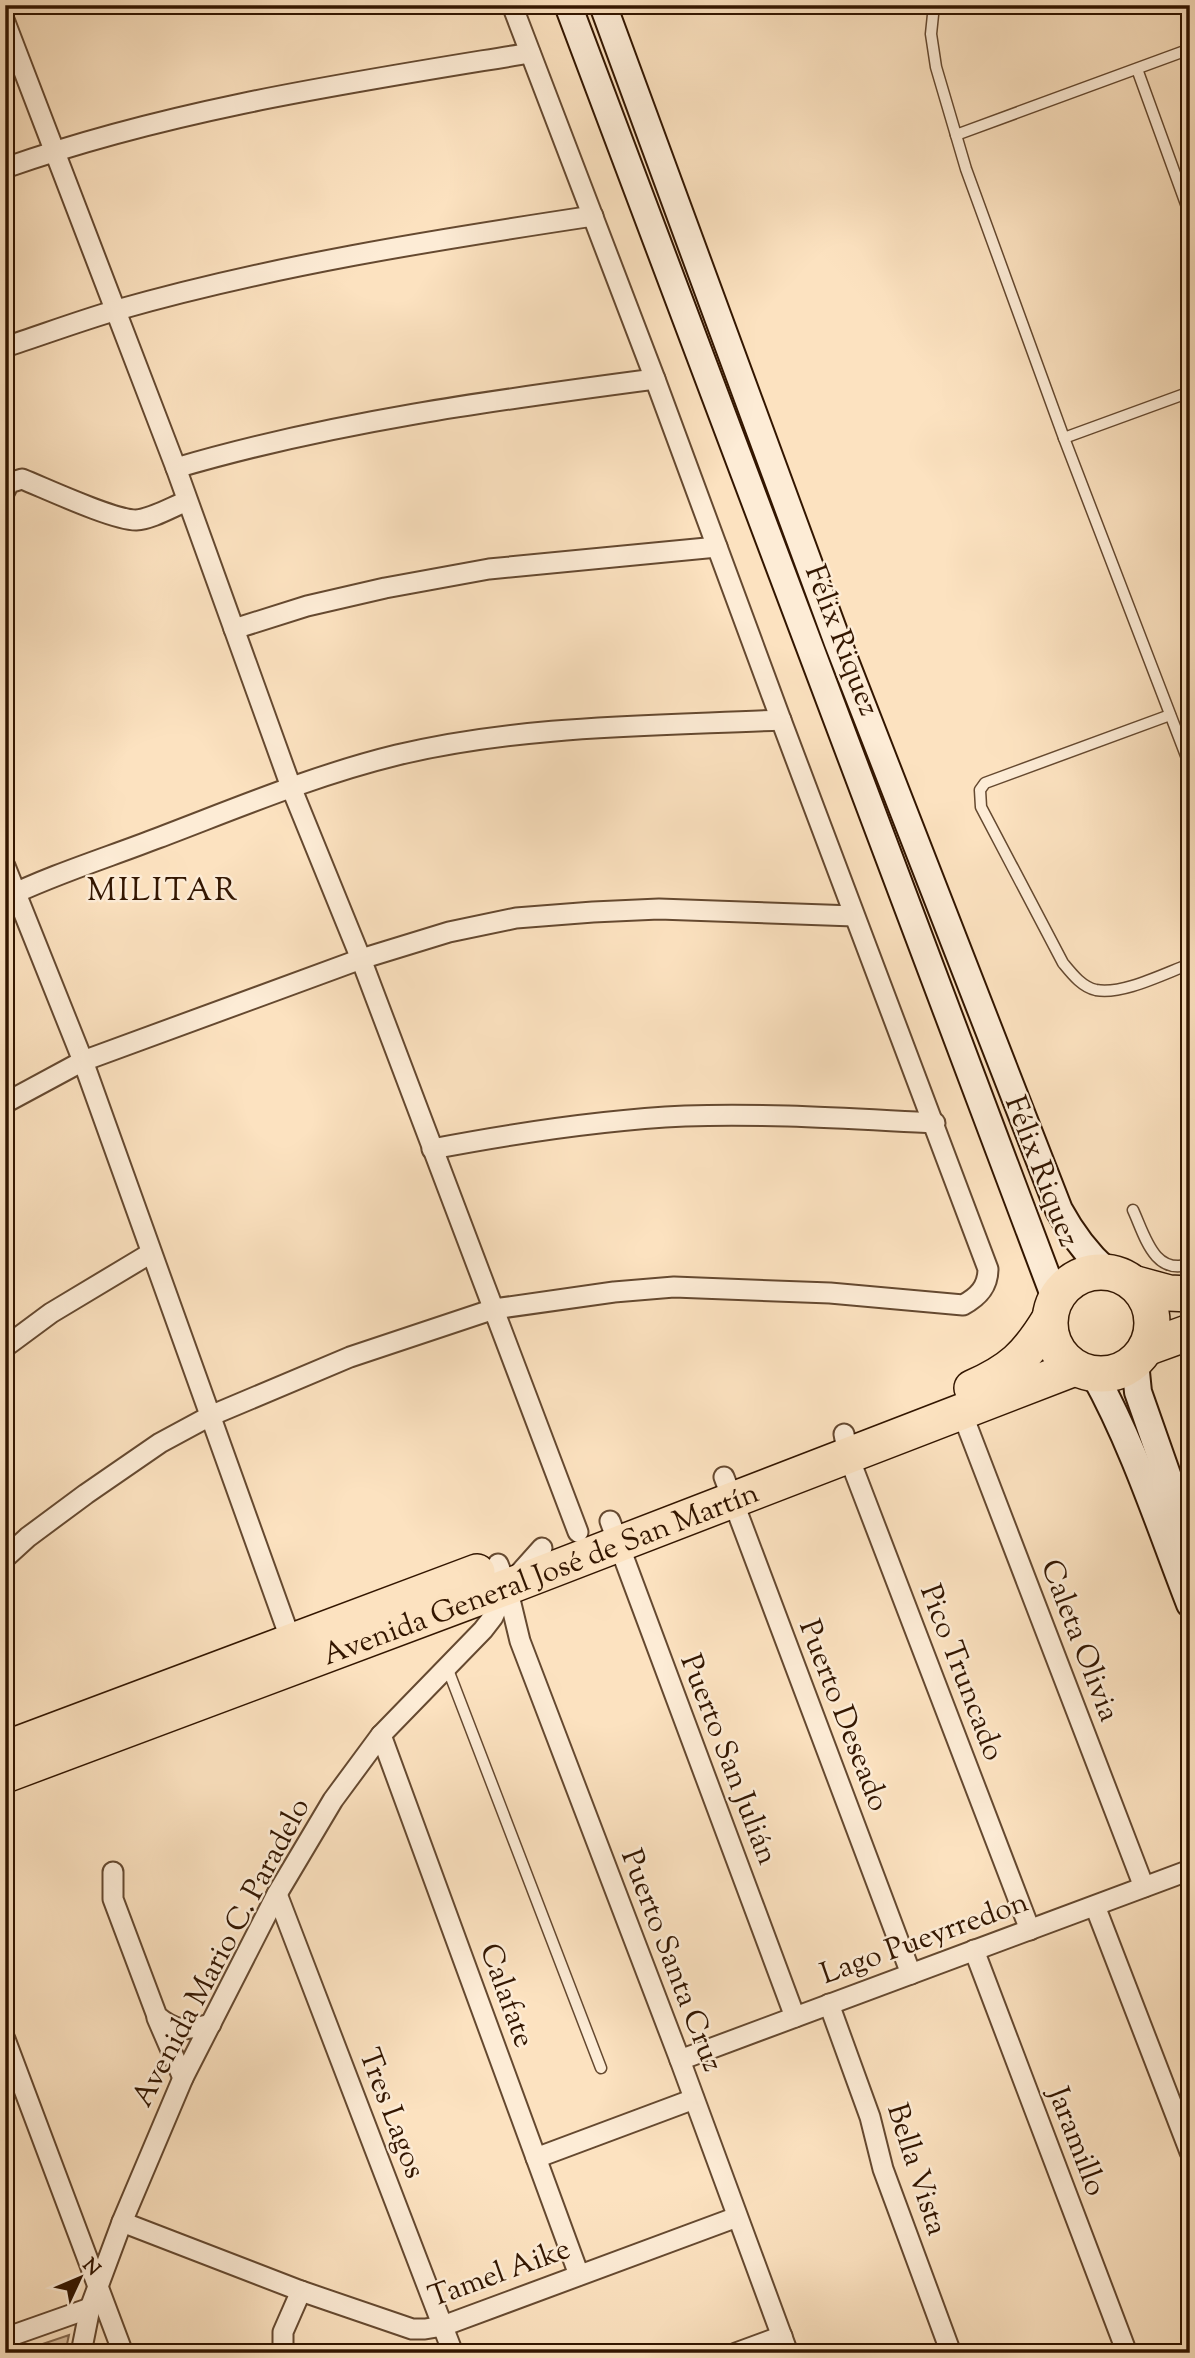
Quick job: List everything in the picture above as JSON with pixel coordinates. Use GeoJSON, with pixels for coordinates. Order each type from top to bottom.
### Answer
{"type":"FeatureCollection","features":[{"type":"Feature","properties":{"kind":"highway","name":"Avenida General José de San Martín"},"geometry":{"type":"LineString","coordinates":[[503,1575],[542,1548],[601,1532],[846,1445],[986,1382],[1009,1369],[1032,1348],[1052,1309],[1074,1279],[1089,1272],[1121,1278]]}},
{"type":"Feature","properties":{"kind":"highway"},"geometry":{"type":"LineString","coordinates":[[1121,1278],[1169,1293],[1190,1294]]}},
{"type":"Feature","properties":{"kind":"highway"},"geometry":{"type":"LineString","coordinates":[[1121,1278],[1146,1298],[1152,1314],[1152,1332],[1141,1355]]}},
{"type":"Feature","properties":{"kind":"highway"},"geometry":{"type":"LineString","coordinates":[[1052,1309],[1051,1335],[1055,1348],[1064,1359],[1084,1371]]}},
{"type":"Feature","properties":{"kind":"highway","name":"Avenida General José de San Martín"},"geometry":{"type":"LineString","coordinates":[[846,1445],[962,1413],[1084,1371],[1116,1372],[1141,1355],[1190,1332]]}},
{"type":"Feature","properties":{"kind":"highway","name":"Avenida General José de San Martín"},"geometry":{"type":"LineString","coordinates":[[5,1775],[296,1653],[503,1575],[601,1532]]}},
{"type":"Feature","properties":{"kind":"highway","name":"Avenida General José de San Martín"},"geometry":{"type":"LineString","coordinates":[[5,1749],[296,1653]]}},
{"type":"Feature","properties":{"kind":"street"},"geometry":{"type":"LineString","coordinates":[[5,1558],[28,1536],[96,1486],[160,1443],[210,1416],[350,1357],[494,1309],[674,1287],[830,1293],[963,1305],[975,1298],[988,1278],[988,1269],[935,1123],[854,916],[655,379],[512,5]]}},
{"type":"Feature","properties":{"kind":"street","name":"Félix Riquez"},"geometry":{"type":"LineString","coordinates":[[568,5],[1052,1309]]}},
{"type":"Feature","properties":{"kind":"street","name":"Félix Riquez"},"geometry":{"type":"LineString","coordinates":[[603,5],[838,643],[1054,1198],[1073,1236],[1090,1257],[1121,1278]]}},
{"type":"Feature","properties":{"kind":"street","name":"Puerto San Julián"},"geometry":{"type":"LineString","coordinates":[[5,22],[176,468],[290,787],[361,959],[494,1309],[601,1532],[795,2017]]}},
{"type":"Feature","properties":{"kind":"street"},"geometry":{"type":"LineString","coordinates":[[5,168],[167,120],[306,90],[530,53]]}},
{"type":"Feature","properties":{"kind":"street"},"geometry":{"type":"LineString","coordinates":[[5,347],[116,310],[379,250],[593,216]]}},
{"type":"Feature","properties":{"kind":"street"},"geometry":{"type":"LineString","coordinates":[[176,468],[237,450],[425,412],[655,379]]}},
{"type":"Feature","properties":{"kind":"street"},"geometry":{"type":"LineString","coordinates":[[5,491],[9,483],[22,479],[116,516],[135,520],[187,501]]}},
{"type":"Feature","properties":{"kind":"street"},"geometry":{"type":"LineString","coordinates":[[234,629],[307,606],[489,569],[717,547]]}},
{"type":"Feature","properties":{"kind":"street"},"geometry":{"type":"LineString","coordinates":[[10,896],[290,787],[373,761],[465,742],[559,732],[781,720]]}},
{"type":"Feature","properties":{"kind":"street"},"geometry":{"type":"LineString","coordinates":[[5,866],[10,896],[83,1061],[296,1653]]}},
{"type":"Feature","properties":{"kind":"street"},"geometry":{"type":"LineString","coordinates":[[5,1103],[83,1061],[361,959],[449,932],[516,918],[659,909],[854,916]]}},
{"type":"Feature","properties":{"kind":"street"},"geometry":{"type":"LineString","coordinates":[[432,1149],[591,1123],[684,1116],[762,1114],[935,1123]]}},
{"type":"Feature","properties":{"kind":"street"},"geometry":{"type":"LineString","coordinates":[[5,1347],[51,1313],[151,1253]]}},
{"type":"Feature","properties":{"kind":"street"},"geometry":{"type":"LineString","coordinates":[[1141,1355],[1138,1392],[1190,1540]]}},
{"type":"Feature","properties":{"kind":"street"},"geometry":{"type":"LineString","coordinates":[[1084,1371],[1112,1407],[1190,1603]]}},
{"type":"Feature","properties":{"kind":"street","name":"Caleta Olivia"},"geometry":{"type":"LineString","coordinates":[[962,1413],[1144,1887]]}},
{"type":"Feature","properties":{"kind":"street","name":"Pico Truncado"},"geometry":{"type":"LineString","coordinates":[[846,1445],[1030,1930]]}},
{"type":"Feature","properties":{"kind":"street","name":"Puerto Deseado"},"geometry":{"type":"LineString","coordinates":[[728,1488],[911,1974]]}},
{"type":"Feature","properties":{"kind":"street","name":"Avenida Mario C. Paradelo"},"geometry":{"type":"LineString","coordinates":[[82,2353],[90,2308],[122,2222],[183,2078],[277,1894],[333,1800],[381,1735],[488,1623],[503,1575]]}},
{"type":"Feature","properties":{"kind":"street","name":"Puerto Santa Cruz"},"geometry":{"type":"LineString","coordinates":[[503,1575],[520,1641],[785,2344]]}},
{"type":"Feature","properties":{"kind":"street","name":"Calafate"},"geometry":{"type":"LineString","coordinates":[[381,1735],[579,2275]]}},
{"type":"Feature","properties":{"kind":"street","name":"Lago Pueyrredon"},"geometry":{"type":"LineString","coordinates":[[680,2060],[1190,1870]]}},
{"type":"Feature","properties":{"kind":"street"},"geometry":{"type":"LineString","coordinates":[[113,1872],[113,1899],[183,2078]]}},
{"type":"Feature","properties":{"kind":"street","name":"Tres Lagos"},"geometry":{"type":"LineString","coordinates":[[277,1894],[453,2353]]}},
{"type":"Feature","properties":{"kind":"street"},"geometry":{"type":"LineString","coordinates":[[1095,1906],[1190,2152]]}},
{"type":"Feature","properties":{"kind":"street","name":"Jaramillo"},"geometry":{"type":"LineString","coordinates":[[974,1950],[1127,2353]]}},
{"type":"Feature","properties":{"kind":"street","name":"Bella Vista"},"geometry":{"type":"LineString","coordinates":[[829,2004],[870,2117],[884,2169],[951,2353]]}},
{"type":"Feature","properties":{"kind":"street"},"geometry":{"type":"LineString","coordinates":[[157,2016],[176,2029],[211,2024]]}},
{"type":"Feature","properties":{"kind":"street"},"geometry":{"type":"LineString","coordinates":[[5,2039],[123,2353]]}},
{"type":"Feature","properties":{"kind":"street"},"geometry":{"type":"LineString","coordinates":[[536,2158],[694,2099]]}},
{"type":"Feature","properties":{"kind":"street","name":"Tamel Aike"},"geometry":{"type":"LineString","coordinates":[[122,2222],[302,2291],[412,2329],[425,2329],[443,2326],[737,2217]]}},
{"type":"Feature","properties":{"kind":"street"},"geometry":{"type":"LineString","coordinates":[[283,2353],[283,2332],[302,2291]]}},
{"type":"Feature","properties":{"kind":"street"},"geometry":{"type":"LineString","coordinates":[[5,2338],[90,2308]]}},
{"type":"Feature","properties":{"kind":"street"},"geometry":{"type":"LineString","coordinates":[[736,2353],[785,2344]]}},
{"type":"Feature","properties":{"kind":"lane"},"geometry":{"type":"LineString","coordinates":[[934,5],[932,34],[936,67],[966,170],[1064,438],[1190,766]]}},
{"type":"Feature","properties":{"kind":"lane"},"geometry":{"type":"LineString","coordinates":[[956,135],[1190,49]]}},
{"type":"Feature","properties":{"kind":"lane"},"geometry":{"type":"LineString","coordinates":[[1137,69],[1190,215]]}},
{"type":"Feature","properties":{"kind":"lane"},"geometry":{"type":"LineString","coordinates":[[1064,438],[1190,392]]}},
{"type":"Feature","properties":{"kind":"lane"},"geometry":{"type":"LineString","coordinates":[[1170,715],[985,783],[979,790],[981,807],[1063,963],[1078,981],[1095,990],[1117,990],[1190,964]]}},
{"type":"Feature","properties":{"kind":"lane"},"geometry":{"type":"LineString","coordinates":[[1133,1210],[1151,1249],[1162,1262],[1179,1267],[1190,1264]]}},
{"type":"Feature","properties":{"kind":"lane"},"geometry":{"type":"LineString","coordinates":[[446,1667],[601,2068]]}},
{"type":"Feature","properties":{"kind":"green space"},"geometry":{"type":"Polygon","coordinates":[[[69,2335],[65,2353],[16,2353],[69,2335]]]}},
{"type":"Feature","properties":{"kind":"district","name":"MILITAR"},"geometry":{"type":"Point","coordinates":[163,889]}}]}
